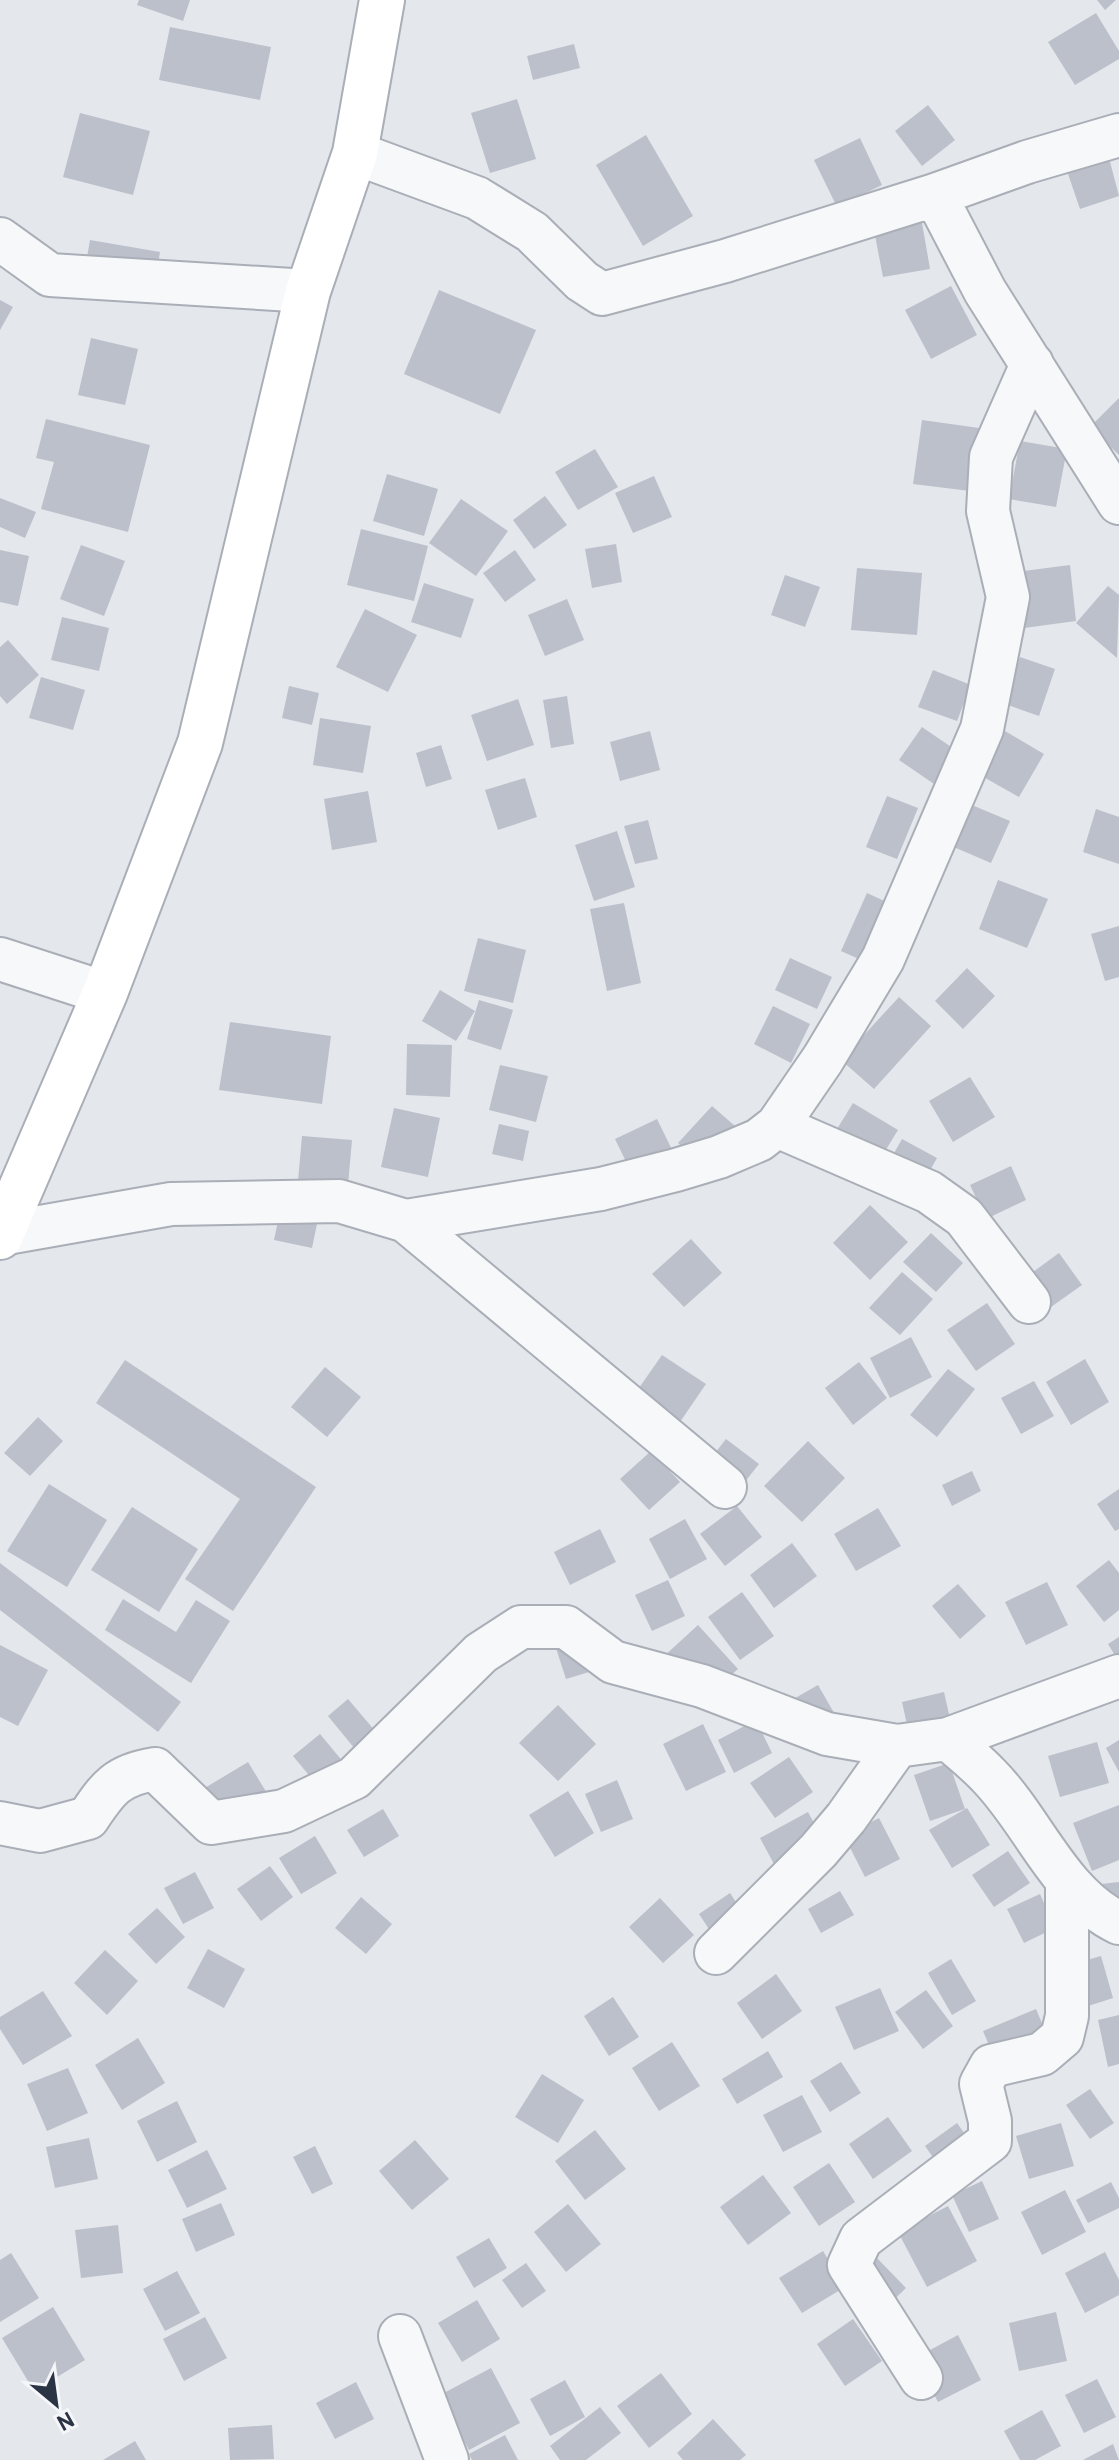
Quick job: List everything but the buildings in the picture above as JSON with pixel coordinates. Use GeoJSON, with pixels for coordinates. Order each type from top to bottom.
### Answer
{"type":"FeatureCollection","features":[{"type":"Feature","properties":{"kind":"main road"},"geometry":{"type":"LineString","coordinates":[[1,1236],[105,993],[200,743],[308,291],[355,153],[382,0]]}},
{"type":"Feature","properties":{"kind":"street"},"geometry":{"type":"LineString","coordinates":[[355,153],[477,198],[532,232],[582,281],[602,294],[725,261],[1119,135]]}},
{"type":"Feature","properties":{"kind":"street"},"geometry":{"type":"LineString","coordinates":[[935,195],[985,291],[1119,503]]}},
{"type":"Feature","properties":{"kind":"street"},"geometry":{"type":"LineString","coordinates":[[0,239],[50,275],[308,291]]}},
{"type":"Feature","properties":{"kind":"street"},"geometry":{"type":"LineString","coordinates":[[406,1221],[601,1189],[676,1170],[746,1145],[777,1126],[823,1059],[883,959],[982,729],[1008,597],[988,511],[991,457],[1032,364]]}},
{"type":"Feature","properties":{"kind":"street"},"geometry":{"type":"LineString","coordinates":[[0,959],[105,993]]}},
{"type":"Feature","properties":{"kind":"street"},"geometry":{"type":"LineString","coordinates":[[777,1126],[929,1192],[952,1208],[964,1217],[1029,1302]]}},
{"type":"Feature","properties":{"kind":"street"},"geometry":{"type":"LineString","coordinates":[[1,1236],[171,1204],[339,1201],[406,1221],[725,1487]]}},
{"type":"Feature","properties":{"kind":"street"},"geometry":{"type":"LineString","coordinates":[[0,1823],[40,1831],[88,1818],[108,1789],[130,1773],[155,1769],[211,1823],[284,1811],[354,1778],[481,1653],[521,1627],[566,1627],[613,1662],[702,1686],[827,1734],[897,1746],[948,1739],[1119,1676]]}},
{"type":"Feature","properties":{"kind":"street"},"geometry":{"type":"LineString","coordinates":[[948,1739],[990,1777],[1067,1880],[1092,1908],[1119,1923]]}},
{"type":"Feature","properties":{"kind":"street"},"geometry":{"type":"LineString","coordinates":[[716,1953],[818,1851],[846,1818],[897,1746]]}},
{"type":"Feature","properties":{"kind":"street"},"geometry":{"type":"LineString","coordinates":[[921,2378],[849,2265],[861,2239],[990,2141],[990,2121],[981,2084],[991,2066],[1042,2054],[1062,2037],[1067,2016],[1067,1880]]}},
{"type":"Feature","properties":{"kind":"street"},"geometry":{"type":"LineString","coordinates":[[400,2336],[447,2460]]}}]}
